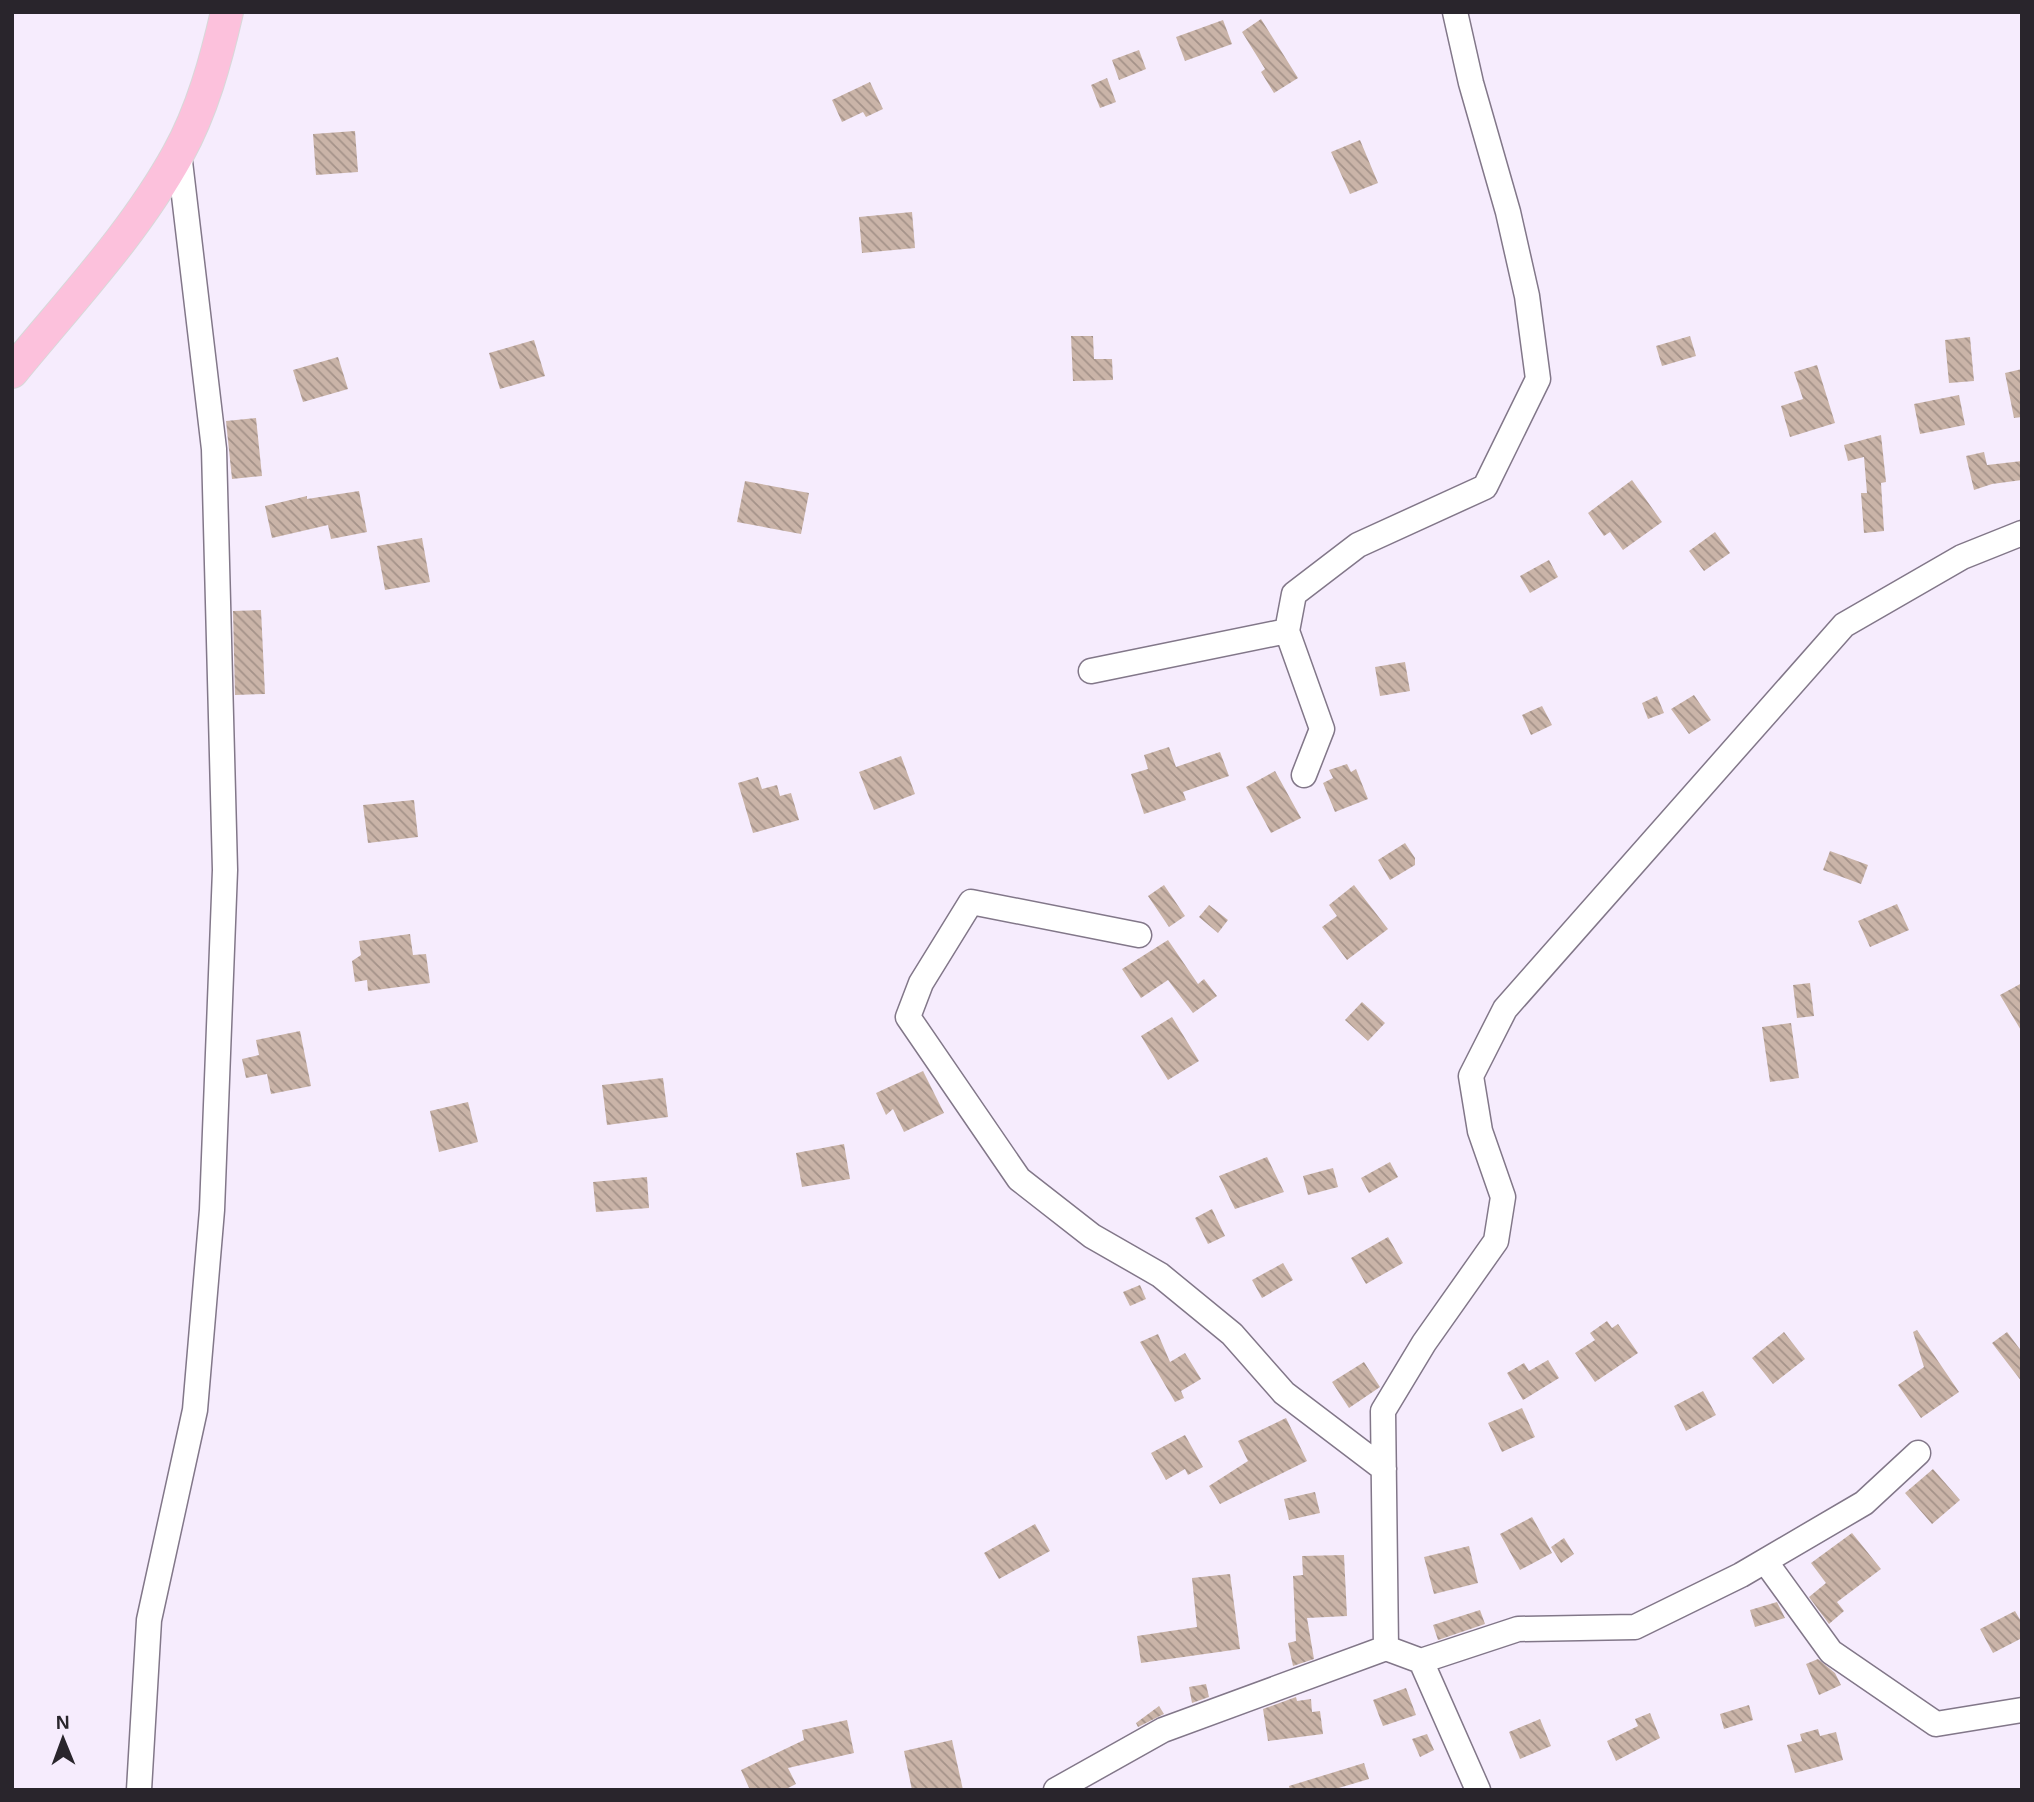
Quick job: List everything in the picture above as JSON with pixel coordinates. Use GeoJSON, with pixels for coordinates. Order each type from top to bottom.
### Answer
{"type":"FeatureCollection","features":[{"type":"Feature","properties":{"kind":"main road"},"geometry":{"type":"LineString","coordinates":[[12,372],[138,217],[179,153],[206,88],[226,12]]}},
{"type":"Feature","properties":{"kind":"street"},"geometry":{"type":"LineString","coordinates":[[1304,775],[1322,729],[1287,631],[1294,594],[1358,545],[1485,487],[1538,379],[1527,296],[1508,212],[1471,83],[1455,12]]}},
{"type":"Feature","properties":{"kind":"street"},"geometry":{"type":"LineString","coordinates":[[139,1790],[149,1620],[195,1410],[212,1210],[225,870],[214,449],[179,153]]}},
{"type":"Feature","properties":{"kind":"street"},"geometry":{"type":"LineString","coordinates":[[1386,1648],[1383,1411],[1424,1343],[1496,1241],[1503,1198],[1480,1131],[1471,1076],[1505,1009],[1844,625],[1962,557],[2022,533]]}},
{"type":"Feature","properties":{"kind":"street"},"geometry":{"type":"LineString","coordinates":[[1091,671],[1287,631]]}},
{"type":"Feature","properties":{"kind":"street"},"geometry":{"type":"LineString","coordinates":[[1139,935],[971,902],[921,983],[908,1017],[1019,1179],[1092,1236],[1160,1275],[1231,1334],[1284,1393],[1384,1469]]}},
{"type":"Feature","properties":{"kind":"street"},"geometry":{"type":"LineString","coordinates":[[1056,1790],[1163,1730],[1386,1648],[1421,1661],[1518,1629],[1635,1627],[1765,1561],[1864,1503],[1918,1453]]}},
{"type":"Feature","properties":{"kind":"street"},"geometry":{"type":"LineString","coordinates":[[1765,1561],[1831,1652],[1936,1724],[2022,1710]]}},
{"type":"Feature","properties":{"kind":"street"},"geometry":{"type":"LineString","coordinates":[[1421,1661],[1478,1790]]}},
{"type":"Feature","properties":{"kind":"building"},"geometry":{"type":"Polygon","coordinates":[[[1261,19],[1298,78],[1274,93],[1261,72],[1265,69],[1242,32],[1261,19]]]}},
{"type":"Feature","properties":{"kind":"building"},"geometry":{"type":"Polygon","coordinates":[[[1223,20],[1232,44],[1185,61],[1176,37],[1223,20]]]}},
{"type":"Feature","properties":{"kind":"building"},"geometry":{"type":"Polygon","coordinates":[[[1139,50],[1146,69],[1119,80],[1112,60],[1139,50]]]}},
{"type":"Feature","properties":{"kind":"building"},"geometry":{"type":"Polygon","coordinates":[[[1107,78],[1116,102],[1100,108],[1091,85],[1107,78]]]}},
{"type":"Feature","properties":{"kind":"building"},"geometry":{"type":"Polygon","coordinates":[[[870,82],[883,109],[866,117],[863,112],[842,122],[832,100],[870,82]]]}},
{"type":"Feature","properties":{"kind":"building"},"geometry":{"type":"Polygon","coordinates":[[[355,131],[358,172],[316,175],[313,134],[355,131]]]}},
{"type":"Feature","properties":{"kind":"building"},"geometry":{"type":"Polygon","coordinates":[[[1360,140],[1378,183],[1350,194],[1331,152],[1360,140]]]}},
{"type":"Feature","properties":{"kind":"building"},"geometry":{"type":"Polygon","coordinates":[[[912,212],[915,248],[862,253],[859,217],[912,212]]]}},
{"type":"Feature","properties":{"kind":"building"},"geometry":{"type":"Polygon","coordinates":[[[1071,336],[1093,336],[1094,359],[1112,359],[1113,380],[1073,381],[1071,336]]]}},
{"type":"Feature","properties":{"kind":"building"},"geometry":{"type":"Polygon","coordinates":[[[1690,336],[1696,356],[1662,366],[1656,346],[1690,336]]]}},
{"type":"Feature","properties":{"kind":"building"},"geometry":{"type":"Polygon","coordinates":[[[1970,337],[1974,381],[1949,383],[1945,340],[1970,337]]]}},
{"type":"Feature","properties":{"kind":"building"},"geometry":{"type":"Polygon","coordinates":[[[534,340],[545,376],[500,389],[489,353],[534,340]]]}},
{"type":"Feature","properties":{"kind":"building"},"geometry":{"type":"Polygon","coordinates":[[[338,357],[348,389],[303,402],[293,370],[338,357]]]}},
{"type":"Feature","properties":{"kind":"building"},"geometry":{"type":"Polygon","coordinates":[[[1817,365],[1835,423],[1790,437],[1781,406],[1803,399],[1794,372],[1817,365]]]}},
{"type":"Feature","properties":{"kind":"building"},"geometry":{"type":"Polygon","coordinates":[[[2022,369],[2022,417],[2014,418],[2005,373],[2022,369]]]}},
{"type":"Feature","properties":{"kind":"building"},"geometry":{"type":"Polygon","coordinates":[[[1959,395],[1965,425],[1920,434],[1914,404],[1959,395]]]}},
{"type":"Feature","properties":{"kind":"building"},"geometry":{"type":"Polygon","coordinates":[[[256,418],[262,476],[232,479],[226,421],[256,418]]]}},
{"type":"Feature","properties":{"kind":"building"},"geometry":{"type":"Polygon","coordinates":[[[1881,435],[1886,482],[1881,483],[1884,531],[1864,533],[1861,493],[1867,493],[1864,457],[1848,461],[1844,445],[1881,435]]]}},
{"type":"Feature","properties":{"kind":"building"},"geometry":{"type":"Polygon","coordinates":[[[1984,452],[1987,465],[2022,461],[2022,480],[1992,484],[1974,490],[1966,456],[1984,452]]]}},
{"type":"Feature","properties":{"kind":"building"},"geometry":{"type":"Polygon","coordinates":[[[1632,480],[1662,522],[1623,550],[1610,532],[1604,536],[1588,513],[1632,480]]]}},
{"type":"Feature","properties":{"kind":"building"},"geometry":{"type":"Polygon","coordinates":[[[745,481],[809,493],[801,534],[737,522],[745,481]]]}},
{"type":"Feature","properties":{"kind":"building"},"geometry":{"type":"Polygon","coordinates":[[[359,491],[367,532],[331,539],[328,525],[272,538],[265,506],[307,496],[307,499],[359,491]]]}},
{"type":"Feature","properties":{"kind":"building"},"geometry":{"type":"Polygon","coordinates":[[[1715,532],[1730,553],[1704,571],[1689,551],[1715,532]]]}},
{"type":"Feature","properties":{"kind":"building"},"geometry":{"type":"Polygon","coordinates":[[[422,538],[430,582],[385,590],[377,546],[422,538]]]}},
{"type":"Feature","properties":{"kind":"building"},"geometry":{"type":"Polygon","coordinates":[[[1549,560],[1558,577],[1530,593],[1520,576],[1549,560]]]}},
{"type":"Feature","properties":{"kind":"building"},"geometry":{"type":"Polygon","coordinates":[[[261,610],[265,694],[235,695],[233,611],[261,610]]]}},
{"type":"Feature","properties":{"kind":"building"},"geometry":{"type":"Polygon","coordinates":[[[1405,662],[1410,691],[1380,696],[1375,667],[1405,662]]]}},
{"type":"Feature","properties":{"kind":"building"},"geometry":{"type":"Polygon","coordinates":[[[1694,695],[1711,720],[1689,734],[1671,709],[1694,695]]]}},
{"type":"Feature","properties":{"kind":"building"},"geometry":{"type":"Polygon","coordinates":[[[1657,696],[1664,713],[1648,719],[1642,703],[1657,696]]]}},
{"type":"Feature","properties":{"kind":"building"},"geometry":{"type":"Polygon","coordinates":[[[1542,706],[1552,725],[1531,735],[1522,715],[1542,706]]]}},
{"type":"Feature","properties":{"kind":"building"},"geometry":{"type":"Polygon","coordinates":[[[1169,747],[1176,767],[1220,752],[1229,776],[1183,792],[1186,800],[1144,814],[1131,774],[1148,769],[1144,755],[1169,747]]]}},
{"type":"Feature","properties":{"kind":"building"},"geometry":{"type":"Polygon","coordinates":[[[901,756],[915,794],[874,810],[859,772],[901,756]]]}},
{"type":"Feature","properties":{"kind":"building"},"geometry":{"type":"Polygon","coordinates":[[[1347,764],[1351,772],[1356,769],[1368,799],[1335,812],[1323,783],[1333,778],[1329,770],[1347,764]]]}},
{"type":"Feature","properties":{"kind":"building"},"geometry":{"type":"Polygon","coordinates":[[[1275,771],[1301,818],[1271,833],[1246,787],[1275,771]]]}},
{"type":"Feature","properties":{"kind":"building"},"geometry":{"type":"Polygon","coordinates":[[[758,777],[762,789],[777,785],[780,796],[791,793],[799,820],[753,833],[738,783],[758,777]]]}},
{"type":"Feature","properties":{"kind":"building"},"geometry":{"type":"Polygon","coordinates":[[[414,800],[418,837],[368,843],[363,805],[414,800]]]}},
{"type":"Feature","properties":{"kind":"building"},"geometry":{"type":"Polygon","coordinates":[[[1405,843],[1415,858],[1415,865],[1390,880],[1378,860],[1405,843]]]}},
{"type":"Feature","properties":{"kind":"building"},"geometry":{"type":"Polygon","coordinates":[[[1830,851],[1868,865],[1861,884],[1823,870],[1830,851]]]}},
{"type":"Feature","properties":{"kind":"building"},"geometry":{"type":"Polygon","coordinates":[[[1164,885],[1185,916],[1169,927],[1148,896],[1164,885]]]}},
{"type":"Feature","properties":{"kind":"building"},"geometry":{"type":"Polygon","coordinates":[[[1354,885],[1388,929],[1347,960],[1322,927],[1337,916],[1329,905],[1354,885]]]}},
{"type":"Feature","properties":{"kind":"building"},"geometry":{"type":"Polygon","coordinates":[[[1897,904],[1909,930],[1870,947],[1858,921],[1897,904]]]}},
{"type":"Feature","properties":{"kind":"building"},"geometry":{"type":"Polygon","coordinates":[[[1209,905],[1228,920],[1218,933],[1199,917],[1209,905]]]}},
{"type":"Feature","properties":{"kind":"building"},"geometry":{"type":"Polygon","coordinates":[[[410,934],[413,955],[426,954],[430,983],[368,991],[367,980],[355,982],[352,961],[361,955],[359,941],[410,934]]]}},
{"type":"Feature","properties":{"kind":"building"},"geometry":{"type":"Polygon","coordinates":[[[1168,940],[1198,984],[1204,979],[1217,996],[1193,1013],[1168,980],[1141,998],[1122,969],[1168,940]]]}},
{"type":"Feature","properties":{"kind":"building"},"geometry":{"type":"Polygon","coordinates":[[[1810,983],[1814,1016],[1797,1018],[1793,985],[1810,983]]]}},
{"type":"Feature","properties":{"kind":"building"},"geometry":{"type":"Polygon","coordinates":[[[2022,983],[2022,1032],[2000,995],[2022,983]]]}},
{"type":"Feature","properties":{"kind":"building"},"geometry":{"type":"Polygon","coordinates":[[[1362,1002],[1385,1023],[1368,1041],[1345,1020],[1362,1002]]]}},
{"type":"Feature","properties":{"kind":"building"},"geometry":{"type":"Polygon","coordinates":[[[1172,1017],[1199,1061],[1168,1080],[1141,1036],[1172,1017]]]}},
{"type":"Feature","properties":{"kind":"building"},"geometry":{"type":"Polygon","coordinates":[[[1791,1023],[1799,1078],[1770,1082],[1762,1027],[1791,1023]]]}},
{"type":"Feature","properties":{"kind":"building"},"geometry":{"type":"Polygon","coordinates":[[[300,1031],[311,1086],[271,1094],[267,1074],[246,1078],[242,1059],[259,1055],[256,1040],[300,1031]]]}},
{"type":"Feature","properties":{"kind":"building"},"geometry":{"type":"Polygon","coordinates":[[[923,1071],[944,1113],[904,1132],[893,1109],[886,1115],[876,1093],[923,1071]]]}},
{"type":"Feature","properties":{"kind":"building"},"geometry":{"type":"Polygon","coordinates":[[[663,1078],[668,1117],[607,1125],[602,1085],[663,1078]]]}},
{"type":"Feature","properties":{"kind":"building"},"geometry":{"type":"Polygon","coordinates":[[[468,1102],[478,1142],[439,1152],[430,1111],[468,1102]]]}},
{"type":"Feature","properties":{"kind":"building"},"geometry":{"type":"Polygon","coordinates":[[[844,1144],[850,1179],[802,1187],[796,1153],[844,1144]]]}},
{"type":"Feature","properties":{"kind":"building"},"geometry":{"type":"Polygon","coordinates":[[[1267,1157],[1284,1192],[1235,1209],[1219,1176],[1267,1157]]]}},
{"type":"Feature","properties":{"kind":"building"},"geometry":{"type":"Polygon","coordinates":[[[1390,1162],[1398,1177],[1369,1193],[1361,1178],[1390,1162]]]}},
{"type":"Feature","properties":{"kind":"building"},"geometry":{"type":"Polygon","coordinates":[[[1333,1168],[1338,1187],[1308,1195],[1303,1176],[1333,1168]]]}},
{"type":"Feature","properties":{"kind":"building"},"geometry":{"type":"Polygon","coordinates":[[[647,1177],[649,1208],[596,1212],[593,1182],[647,1177]]]}},
{"type":"Feature","properties":{"kind":"building"},"geometry":{"type":"Polygon","coordinates":[[[1212,1209],[1225,1236],[1208,1244],[1195,1218],[1212,1209]]]}},
{"type":"Feature","properties":{"kind":"building"},"geometry":{"type":"Polygon","coordinates":[[[1388,1237],[1403,1263],[1366,1284],[1351,1258],[1388,1237]]]}},
{"type":"Feature","properties":{"kind":"building"},"geometry":{"type":"Polygon","coordinates":[[[1283,1263],[1293,1280],[1262,1298],[1252,1280],[1283,1263]]]}},
{"type":"Feature","properties":{"kind":"building"},"geometry":{"type":"Polygon","coordinates":[[[1140,1285],[1146,1299],[1130,1306],[1123,1292],[1140,1285]]]}},
{"type":"Feature","properties":{"kind":"building"},"geometry":{"type":"Polygon","coordinates":[[[1607,1321],[1612,1328],[1618,1324],[1638,1353],[1595,1382],[1575,1353],[1595,1340],[1590,1333],[1607,1321]]]}},
{"type":"Feature","properties":{"kind":"building"},"geometry":{"type":"Polygon","coordinates":[[[1917,1330],[1959,1392],[1921,1418],[1898,1385],[1924,1367],[1913,1332],[1917,1330]]]}},
{"type":"Feature","properties":{"kind":"building"},"geometry":{"type":"Polygon","coordinates":[[[1784,1332],[1805,1359],[1773,1384],[1752,1358],[1784,1332]]]}},
{"type":"Feature","properties":{"kind":"building"},"geometry":{"type":"Polygon","coordinates":[[[2007,1332],[2022,1352],[2022,1382],[1992,1343],[2007,1332]]]}},
{"type":"Feature","properties":{"kind":"building"},"geometry":{"type":"Polygon","coordinates":[[[1158,1334],[1170,1362],[1185,1353],[1201,1379],[1181,1391],[1184,1398],[1175,1402],[1140,1342],[1158,1334]]]}},
{"type":"Feature","properties":{"kind":"building"},"geometry":{"type":"Polygon","coordinates":[[[1548,1360],[1559,1378],[1523,1400],[1507,1373],[1524,1363],[1529,1371],[1548,1360]]]}},
{"type":"Feature","properties":{"kind":"building"},"geometry":{"type":"Polygon","coordinates":[[[1364,1362],[1380,1387],[1349,1408],[1332,1382],[1364,1362]]]}},
{"type":"Feature","properties":{"kind":"building"},"geometry":{"type":"Polygon","coordinates":[[[1703,1391],[1716,1415],[1686,1431],[1674,1406],[1703,1391]]]}},
{"type":"Feature","properties":{"kind":"building"},"geometry":{"type":"Polygon","coordinates":[[[1522,1408],[1535,1437],[1502,1452],[1488,1423],[1522,1408]]]}},
{"type":"Feature","properties":{"kind":"building"},"geometry":{"type":"Polygon","coordinates":[[[1286,1418],[1307,1461],[1220,1504],[1209,1486],[1248,1461],[1238,1441],[1286,1418]]]}},
{"type":"Feature","properties":{"kind":"building"},"geometry":{"type":"Polygon","coordinates":[[[1185,1435],[1203,1467],[1188,1475],[1185,1469],[1166,1480],[1151,1453],[1185,1435]]]}},
{"type":"Feature","properties":{"kind":"building"},"geometry":{"type":"Polygon","coordinates":[[[1933,1469],[1960,1500],[1932,1524],[1905,1493],[1933,1469]]]}},
{"type":"Feature","properties":{"kind":"building"},"geometry":{"type":"Polygon","coordinates":[[[1315,1492],[1320,1513],[1289,1520],[1284,1499],[1315,1492]]]}},
{"type":"Feature","properties":{"kind":"building"},"geometry":{"type":"Polygon","coordinates":[[[1532,1517],[1552,1553],[1520,1570],[1500,1534],[1532,1517]]]}},
{"type":"Feature","properties":{"kind":"building"},"geometry":{"type":"Polygon","coordinates":[[[1035,1524],[1050,1551],[999,1579],[984,1553],[1035,1524]]]}},
{"type":"Feature","properties":{"kind":"building"},"geometry":{"type":"Polygon","coordinates":[[[1852,1533],[1881,1569],[1837,1602],[1844,1611],[1829,1624],[1809,1597],[1826,1583],[1811,1563],[1852,1533]]]}},
{"type":"Feature","properties":{"kind":"building"},"geometry":{"type":"Polygon","coordinates":[[[1564,1538],[1574,1554],[1561,1563],[1551,1547],[1564,1538]]]}},
{"type":"Feature","properties":{"kind":"building"},"geometry":{"type":"Polygon","coordinates":[[[1469,1546],[1478,1583],[1434,1594],[1424,1557],[1469,1546]]]}},
{"type":"Feature","properties":{"kind":"building"},"geometry":{"type":"Polygon","coordinates":[[[1344,1555],[1347,1616],[1307,1618],[1314,1659],[1293,1666],[1288,1643],[1296,1641],[1293,1576],[1303,1575],[1302,1556],[1344,1555]]]}},
{"type":"Feature","properties":{"kind":"building"},"geometry":{"type":"Polygon","coordinates":[[[1230,1574],[1240,1649],[1141,1663],[1137,1636],[1197,1627],[1192,1578],[1230,1574]]]}},
{"type":"Feature","properties":{"kind":"building"},"geometry":{"type":"Polygon","coordinates":[[[1777,1602],[1785,1618],[1755,1627],[1750,1610],[1777,1602]]]}},
{"type":"Feature","properties":{"kind":"building"},"geometry":{"type":"Polygon","coordinates":[[[1480,1610],[1485,1624],[1438,1640],[1433,1625],[1480,1610]]]}},
{"type":"Feature","properties":{"kind":"building"},"geometry":{"type":"Polygon","coordinates":[[[2015,1611],[2022,1623],[2022,1638],[1993,1653],[1980,1629],[2015,1611]]]}},
{"type":"Feature","properties":{"kind":"building"},"geometry":{"type":"Polygon","coordinates":[[[1818,1659],[1835,1673],[1841,1685],[1819,1695],[1806,1664],[1818,1659]]]}},
{"type":"Feature","properties":{"kind":"building"},"geometry":{"type":"Polygon","coordinates":[[[1206,1684],[1209,1697],[1192,1703],[1189,1687],[1206,1684]]]}},
{"type":"Feature","properties":{"kind":"building"},"geometry":{"type":"Polygon","coordinates":[[[1406,1688],[1416,1715],[1383,1726],[1373,1700],[1406,1688]]]}},
{"type":"Feature","properties":{"kind":"building"},"geometry":{"type":"Polygon","coordinates":[[[1296,1697],[1297,1701],[1311,1699],[1312,1712],[1320,1711],[1323,1734],[1268,1741],[1263,1709],[1296,1697]]]}},
{"type":"Feature","properties":{"kind":"building"},"geometry":{"type":"Polygon","coordinates":[[[1749,1705],[1753,1720],[1724,1729],[1720,1714],[1749,1705]]]}},
{"type":"Feature","properties":{"kind":"building"},"geometry":{"type":"Polygon","coordinates":[[[1159,1706],[1164,1714],[1138,1727],[1136,1723],[1159,1706]]]}},
{"type":"Feature","properties":{"kind":"building"},"geometry":{"type":"Polygon","coordinates":[[[1650,1713],[1660,1738],[1616,1761],[1607,1741],[1638,1726],[1635,1719],[1650,1713]]]}},
{"type":"Feature","properties":{"kind":"building"},"geometry":{"type":"Polygon","coordinates":[[[1540,1719],[1551,1746],[1520,1759],[1509,1732],[1540,1719]]]}},
{"type":"Feature","properties":{"kind":"building"},"geometry":{"type":"Polygon","coordinates":[[[847,1720],[854,1753],[788,1768],[796,1784],[784,1790],[750,1790],[741,1770],[804,1740],[802,1730],[847,1720]]]}},
{"type":"Feature","properties":{"kind":"building"},"geometry":{"type":"Polygon","coordinates":[[[1818,1729],[1820,1736],[1836,1732],[1843,1760],[1795,1773],[1787,1745],[1802,1741],[1800,1734],[1818,1729]]]}},
{"type":"Feature","properties":{"kind":"building"},"geometry":{"type":"Polygon","coordinates":[[[1427,1734],[1434,1750],[1420,1757],[1412,1739],[1427,1734]]]}},
{"type":"Feature","properties":{"kind":"building"},"geometry":{"type":"Polygon","coordinates":[[[952,1740],[963,1790],[912,1790],[904,1751],[952,1740]]]}},
{"type":"Feature","properties":{"kind":"building"},"geometry":{"type":"Polygon","coordinates":[[[1364,1763],[1369,1779],[1332,1790],[1290,1790],[1289,1786],[1364,1763]]]}}]}
